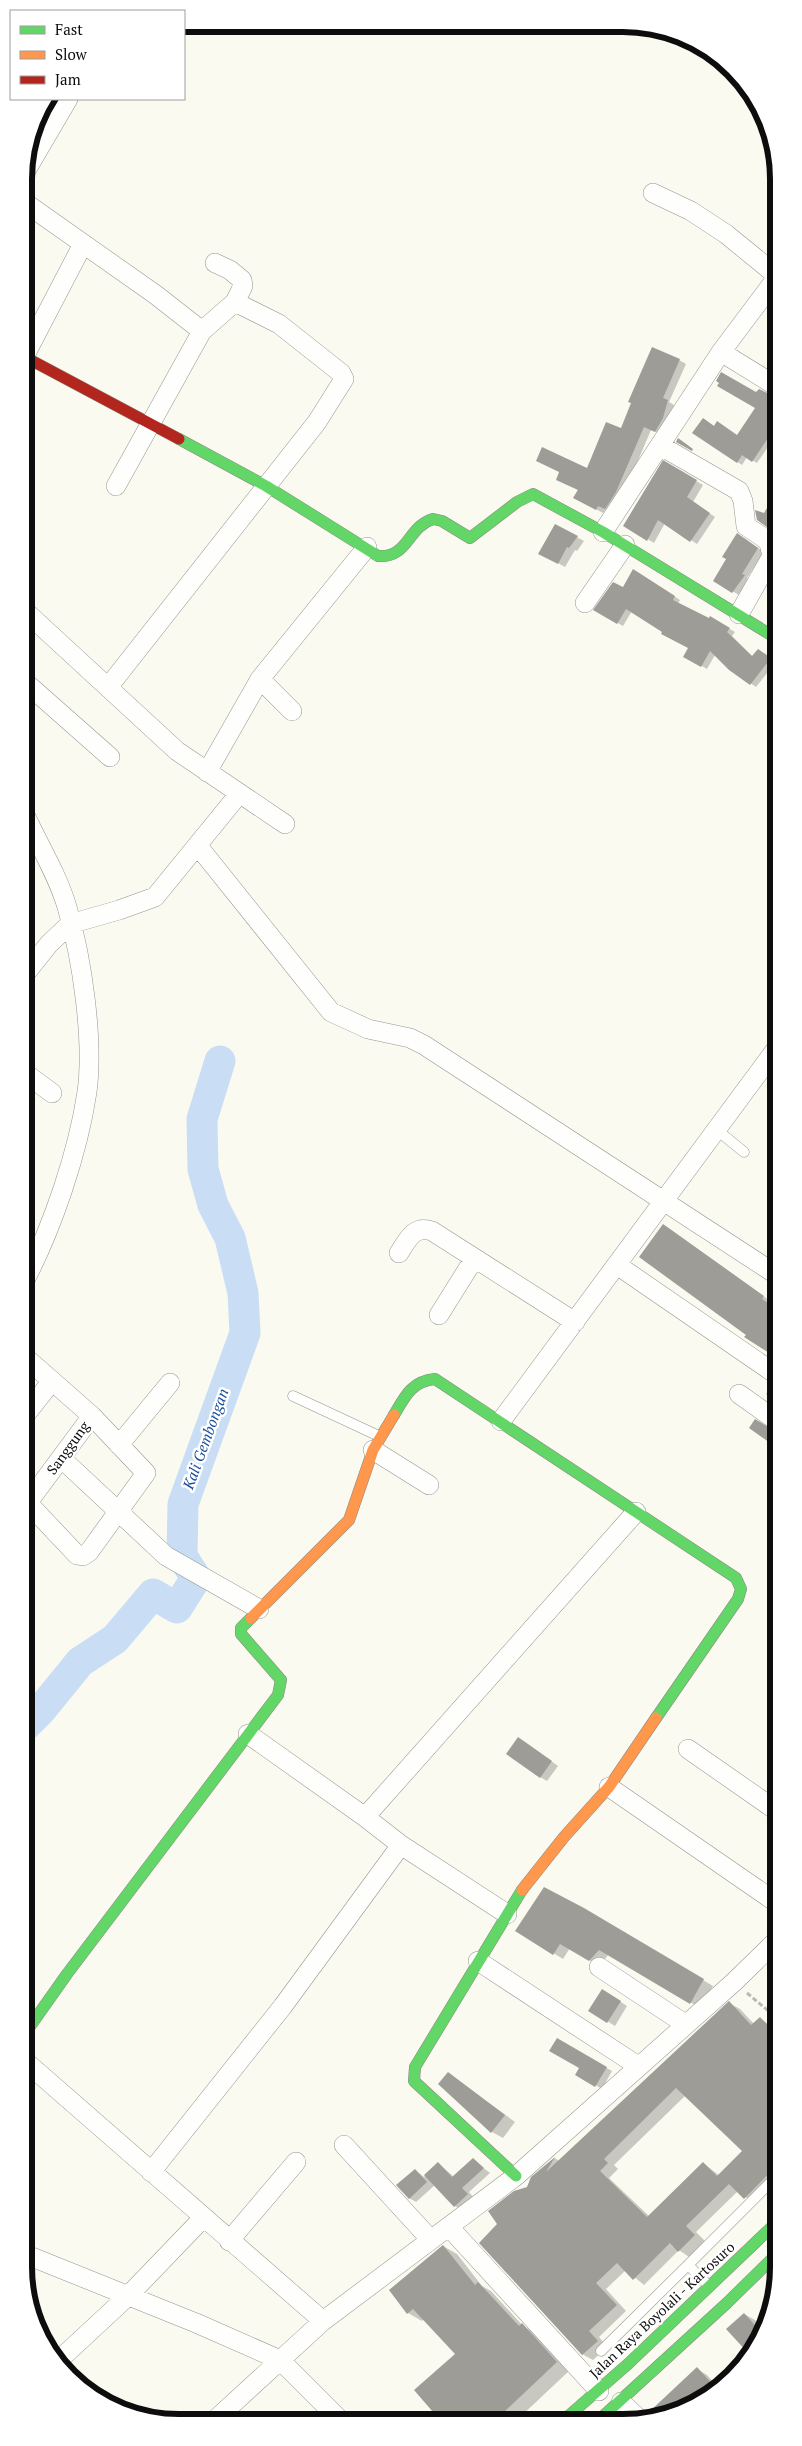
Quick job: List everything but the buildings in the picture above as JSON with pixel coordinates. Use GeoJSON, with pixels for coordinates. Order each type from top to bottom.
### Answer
{"type":"FeatureCollection","features":[{"type":"Feature","properties":{"kind":"main road"},"geometry":{"type":"LineString","coordinates":[[33,362],[152,423],[266,486],[367,547],[378,556],[392,556],[424,522],[431,519],[440,520],[466,537],[474,537],[517,502],[532,494],[603,532],[770,634]]}},
{"type":"Feature","properties":{"kind":"main road"},"geometry":{"type":"LineString","coordinates":[[32,2023],[67,1974],[276,1698],[281,1686],[281,1680],[240,1632],[241,1628],[349,1520],[377,1443],[407,1393],[428,1378],[440,1382],[736,1578],[741,1590],[738,1599],[609,1788],[537,1870],[506,1914],[419,2056],[415,2067],[414,2081],[516,2176]]}},
{"type":"Feature","properties":{"kind":"main road","name":"Jalan Raya Boyolali - Kartosuro"},"geometry":{"type":"LineString","coordinates":[[606,2414],[620,2402],[718,2295],[769,2232]]}},
{"type":"Feature","properties":{"kind":"main road","name":"Jalan Raya Boyolali - Kartosuro"},"geometry":{"type":"LineString","coordinates":[[571,2414],[718,2295],[769,2259]]}},
{"type":"Feature","properties":{"kind":"street"},"geometry":{"type":"LineString","coordinates":[[35,155],[67,100]]}},
{"type":"Feature","properties":{"kind":"street"},"geometry":{"type":"LineString","coordinates":[[653,192],[691,212],[726,234],[770,269]]}},
{"type":"Feature","properties":{"kind":"street"},"geometry":{"type":"LineString","coordinates":[[33,208],[202,331]]}},
{"type":"Feature","properties":{"kind":"street"},"geometry":{"type":"LineString","coordinates":[[33,340],[83,244]]}},
{"type":"Feature","properties":{"kind":"street"},"geometry":{"type":"LineString","coordinates":[[116,486],[202,331],[235,302],[243,286],[242,280],[230,270],[215,263]]}},
{"type":"Feature","properties":{"kind":"street"},"geometry":{"type":"LineString","coordinates":[[603,532],[721,352],[770,288]]}},
{"type":"Feature","properties":{"kind":"street"},"geometry":{"type":"LineString","coordinates":[[109,686],[318,422],[341,385],[343,376],[279,324],[235,302]]}},
{"type":"Feature","properties":{"kind":"street"},"geometry":{"type":"LineString","coordinates":[[721,352],[770,382]]}},
{"type":"Feature","properties":{"kind":"street"},"geometry":{"type":"LineString","coordinates":[[661,446],[739,491],[744,501],[746,526],[768,543],[770,549]]}},
{"type":"Feature","properties":{"kind":"street"},"geometry":{"type":"LineString","coordinates":[[585,603],[625,545]]}},
{"type":"Feature","properties":{"kind":"street"},"geometry":{"type":"LineString","coordinates":[[207,772],[260,678],[330,596],[367,547]]}},
{"type":"Feature","properties":{"kind":"street"},"geometry":{"type":"LineString","coordinates":[[739,614],[770,560]]}},
{"type":"Feature","properties":{"kind":"street"},"geometry":{"type":"LineString","coordinates":[[33,617],[177,751],[285,824]]}},
{"type":"Feature","properties":{"kind":"street"},"geometry":{"type":"LineString","coordinates":[[260,678],[292,711]]}},
{"type":"Feature","properties":{"kind":"street"},"geometry":{"type":"LineString","coordinates":[[33,689],[110,757]]}},
{"type":"Feature","properties":{"kind":"street"},"geometry":{"type":"LineString","coordinates":[[33,964],[49,944],[70,924],[155,897],[239,794]]}},
{"type":"Feature","properties":{"kind":"street"},"geometry":{"type":"LineString","coordinates":[[32,1266],[45,1240],[67,1173],[87,1092],[88,1039],[80,967],[67,908],[33,831]]}},
{"type":"Feature","properties":{"kind":"street"},"geometry":{"type":"LineString","coordinates":[[198,846],[331,1012],[368,1029],[410,1038],[424,1045],[769,1270]]}},
{"type":"Feature","properties":{"kind":"street"},"geometry":{"type":"LineString","coordinates":[[500,1421],[770,1058]]}},
{"type":"Feature","properties":{"kind":"street"},"geometry":{"type":"LineString","coordinates":[[33,1079],[52,1093]]}},
{"type":"Feature","properties":{"kind":"street"},"geometry":{"type":"LineString","coordinates":[[399,1253],[416,1230],[423,1228],[432,1231],[575,1322]]}},
{"type":"Feature","properties":{"kind":"street"},"geometry":{"type":"LineString","coordinates":[[439,1315],[474,1259]]}},
{"type":"Feature","properties":{"kind":"street"},"geometry":{"type":"LineString","coordinates":[[617,1265],[769,1370]]}},
{"type":"Feature","properties":{"kind":"street"},"geometry":{"type":"LineString","coordinates":[[32,1364],[92,1416],[146,1473],[89,1552],[81,1556],[32,1509]]}},
{"type":"Feature","properties":{"kind":"street"},"geometry":{"type":"LineString","coordinates":[[32,1406],[52,1381]]}},
{"type":"Feature","properties":{"kind":"street"},"geometry":{"type":"LineString","coordinates":[[119,1445],[170,1383]]}},
{"type":"Feature","properties":{"kind":"street"},"geometry":{"type":"LineString","coordinates":[[739,1394],[769,1416]]}},
{"type":"Feature","properties":{"kind":"street","name":"Sanggung"},"geometry":{"type":"LineString","coordinates":[[32,1497],[92,1416]]}},
{"type":"Feature","properties":{"kind":"street"},"geometry":{"type":"LineString","coordinates":[[377,1443],[428,1485]]}},
{"type":"Feature","properties":{"kind":"street"},"geometry":{"type":"LineString","coordinates":[[61,1458],[120,1511],[166,1556],[259,1609]]}},
{"type":"Feature","properties":{"kind":"street"},"geometry":{"type":"LineString","coordinates":[[365,1817],[636,1512]]}},
{"type":"Feature","properties":{"kind":"street"},"geometry":{"type":"LineString","coordinates":[[248,1734],[365,1817],[401,1845],[506,1914]]}},
{"type":"Feature","properties":{"kind":"street"},"geometry":{"type":"LineString","coordinates":[[688,1749],[769,1806]]}},
{"type":"Feature","properties":{"kind":"street"},"geometry":{"type":"LineString","coordinates":[[609,1788],[769,1897]]}},
{"type":"Feature","properties":{"kind":"street"},"geometry":{"type":"LineString","coordinates":[[151,2172],[283,2006],[401,1845]]}},
{"type":"Feature","properties":{"kind":"street"},"geometry":{"type":"LineString","coordinates":[[221,2414],[323,2322],[516,2176],[734,1982],[769,1948]]}},
{"type":"Feature","properties":{"kind":"street"},"geometry":{"type":"LineString","coordinates":[[478,1961],[638,2066]]}},
{"type":"Feature","properties":{"kind":"street"},"geometry":{"type":"LineString","coordinates":[[599,1967],[685,2024]]}},
{"type":"Feature","properties":{"kind":"street"},"geometry":{"type":"LineString","coordinates":[[32,2067],[323,2322]]}},
{"type":"Feature","properties":{"kind":"street"},"geometry":{"type":"LineString","coordinates":[[344,2145],[431,2240]]}},
{"type":"Feature","properties":{"kind":"street"},"geometry":{"type":"LineString","coordinates":[[230,2241],[296,2162]]}},
{"type":"Feature","properties":{"kind":"street"},"geometry":{"type":"LineString","coordinates":[[63,2356],[128,2296],[203,2218]]}},
{"type":"Feature","properties":{"kind":"street"},"geometry":{"type":"LineString","coordinates":[[449,2226],[598,2391]]}},
{"type":"Feature","properties":{"kind":"street"},"geometry":{"type":"LineString","coordinates":[[32,2257],[280,2360],[335,2414]]}},
{"type":"Feature","properties":{"kind":"street"},"geometry":{"type":"LineString","coordinates":[[620,2402],[632,2413]]}},
{"type":"Feature","properties":{"kind":"lane"},"geometry":{"type":"LineString","coordinates":[[717,1130],[744,1152]]}},
{"type":"Feature","properties":{"kind":"lane"},"geometry":{"type":"LineString","coordinates":[[294,1396],[377,1443]]}},
{"type":"Feature","properties":{"kind":"lane"},"geometry":{"type":"LineString","coordinates":[[601,2350],[769,2183]]}},
{"type":"Feature","properties":{"kind":"lane"},"geometry":{"type":"LineString","coordinates":[[688,2264],[718,2295]]}},
{"type":"Feature","properties":{"kind":"path"},"geometry":{"type":"LineString","coordinates":[[734,1982],[769,2012]]}},
{"type":"Feature","properties":{"kind":"waterway","name":"Kali Gembongan"},"geometry":{"type":"LineString","coordinates":[[32,1719],[80,1662],[115,1639],[153,1594],[177,1608],[196,1578],[182,1556],[183,1504],[245,1333],[243,1293],[230,1238],[213,1205],[203,1169],[202,1119],[220,1061]]}},
{"type":"Feature","properties":{"kind":"traffic: fast"},"geometry":{"type":"LineString","coordinates":[[179,439],[266,486],[378,556],[396,552],[418,528],[433,519],[442,521],[470,538],[517,502],[533,494],[603,532],[770,634]]}},
{"type":"Feature","properties":{"kind":"traffic: fast"},"geometry":{"type":"LineString","coordinates":[[394,1415],[415,1386],[427,1380],[435,1379],[736,1578],[741,1589],[738,1599],[656,1718]]}},
{"type":"Feature","properties":{"kind":"traffic: fast"},"geometry":{"type":"LineString","coordinates":[[32,2023],[67,1974],[278,1695],[281,1680],[241,1634],[241,1628],[251,1618]]}},
{"type":"Feature","properties":{"kind":"traffic: fast"},"geometry":{"type":"LineString","coordinates":[[516,2176],[414,2081],[415,2067],[522,1890]]}},
{"type":"Feature","properties":{"kind":"traffic: fast"},"geometry":{"type":"LineString","coordinates":[[571,2414],[628,2364],[769,2230]]}},
{"type":"Feature","properties":{"kind":"traffic: fast"},"geometry":{"type":"LineString","coordinates":[[605,2414],[727,2303],[769,2262]]}},
{"type":"Feature","properties":{"kind":"traffic: slow"},"geometry":{"type":"LineString","coordinates":[[251,1618],[349,1520],[373,1450],[394,1415]]}},
{"type":"Feature","properties":{"kind":"traffic: slow"},"geometry":{"type":"LineString","coordinates":[[522,1890],[564,1837],[609,1787],[656,1718]]}},
{"type":"Feature","properties":{"kind":"traffic: jam"},"geometry":{"type":"LineString","coordinates":[[33,361],[179,439]]}}]}
